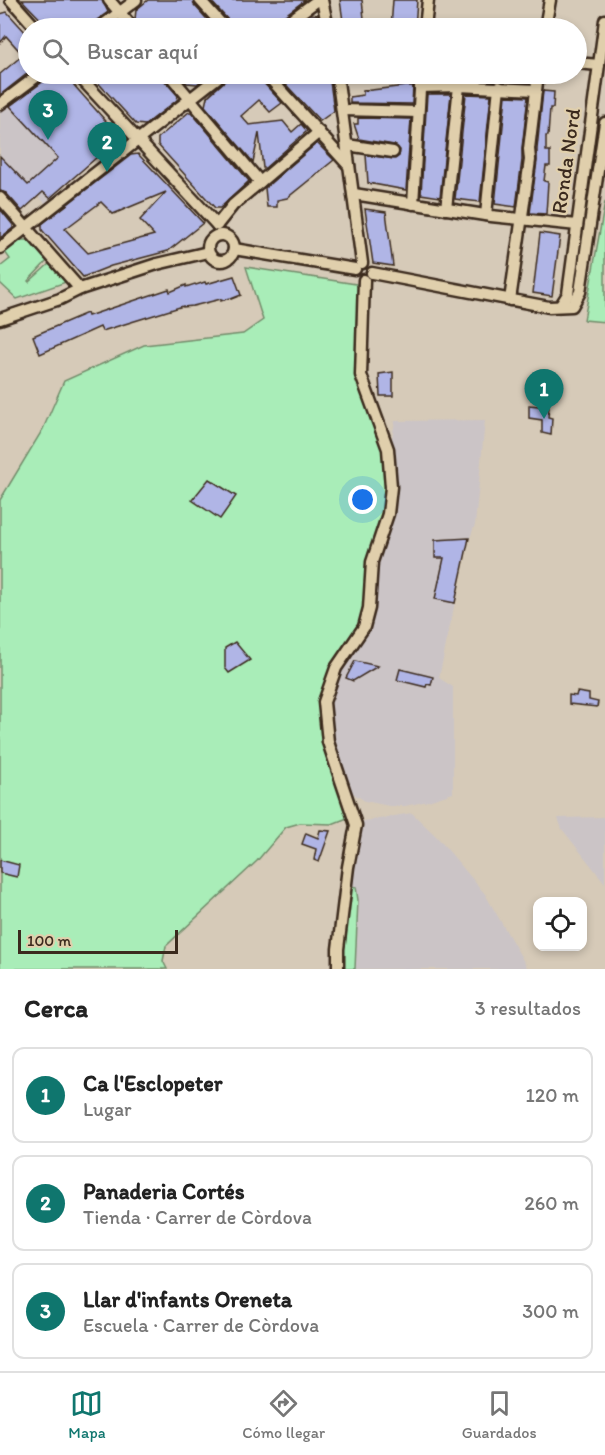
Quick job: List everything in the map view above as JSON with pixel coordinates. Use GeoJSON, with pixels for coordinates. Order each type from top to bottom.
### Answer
{"type":"FeatureCollection","features":[{"type":"Feature","properties":{"kind":"street"},"geometry":{"type":"LineString","coordinates":[[11,0],[27,18]]}},
{"type":"Feature","properties":{"kind":"street"},"geometry":{"type":"LineString","coordinates":[[109,0],[125,18]]}},
{"type":"Feature","properties":{"kind":"street"},"geometry":{"type":"LineString","coordinates":[[112,18],[136,0]]}},
{"type":"Feature","properties":{"kind":"street"},"geometry":{"type":"LineString","coordinates":[[200,0],[216,18]]}},
{"type":"Feature","properties":{"kind":"street"},"geometry":{"type":"LineString","coordinates":[[294,18],[320,0],[325,18]]}},
{"type":"Feature","properties":{"kind":"street"},"geometry":{"type":"LineString","coordinates":[[426,18],[428,0]]}},
{"type":"Feature","properties":{"kind":"street"},"geometry":{"type":"LineString","coordinates":[[547,18],[550,0]]}},
{"type":"Feature","properties":{"kind":"street","name":"Ronda Nord"},"geometry":{"type":"LineString","coordinates":[[566,306],[605,20]]}},
{"type":"Feature","properties":{"kind":"street"},"geometry":{"type":"LineString","coordinates":[[587,64],[599,65]]}},
{"type":"Feature","properties":{"kind":"street"},"geometry":{"type":"LineString","coordinates":[[0,104],[27,84]]}},
{"type":"Feature","properties":{"kind":"street"},"geometry":{"type":"LineString","coordinates":[[87,84],[139,139],[218,230],[230,239],[234,249]]}},
{"type":"Feature","properties":{"kind":"street"},"geometry":{"type":"LineString","coordinates":[[178,84],[260,182]]}},
{"type":"Feature","properties":{"kind":"street"},"geometry":{"type":"LineString","coordinates":[[0,248],[209,84]]}},
{"type":"Feature","properties":{"kind":"street"},"geometry":{"type":"LineString","coordinates":[[275,84],[349,166]]}},
{"type":"Feature","properties":{"kind":"street"},"geometry":{"type":"LineString","coordinates":[[339,84],[354,194],[358,279],[368,277],[396,279],[549,307],[566,306]]}},
{"type":"Feature","properties":{"kind":"street"},"geometry":{"type":"LineString","coordinates":[[413,204],[420,84]]}},
{"type":"Feature","properties":{"kind":"street"},"geometry":{"type":"LineString","coordinates":[[510,300],[523,220],[537,84]]}},
{"type":"Feature","properties":{"kind":"street"},"geometry":{"type":"LineString","coordinates":[[446,209],[459,86]]}},
{"type":"Feature","properties":{"kind":"street"},"geometry":{"type":"LineString","coordinates":[[420,87],[499,87],[536,90]]}},
{"type":"Feature","properties":{"kind":"street"},"geometry":{"type":"LineString","coordinates":[[486,215],[499,87]]}},
{"type":"Feature","properties":{"kind":"street"},"geometry":{"type":"LineString","coordinates":[[343,111],[418,112]]}},
{"type":"Feature","properties":{"kind":"street","name":"Ronda Nord"},"geometry":{"type":"LineString","coordinates":[[566,306],[580,292],[605,123]]}},
{"type":"Feature","properties":{"kind":"street"},"geometry":{"type":"LineString","coordinates":[[234,249],[228,259],[221,261],[213,259],[208,252],[209,243],[232,205],[319,132]]}},
{"type":"Feature","properties":{"kind":"street"},"geometry":{"type":"LineString","coordinates":[[347,145],[393,152]]}},
{"type":"Feature","properties":{"kind":"street"},"geometry":{"type":"LineString","coordinates":[[354,194],[486,215],[577,225]]}},
{"type":"Feature","properties":{"kind":"street"},"geometry":{"type":"LineString","coordinates":[[0,198],[80,289]]}},
{"type":"Feature","properties":{"kind":"street"},"geometry":{"type":"LineString","coordinates":[[234,249],[333,265],[358,266]]}},
{"type":"Feature","properties":{"kind":"street"},"geometry":{"type":"LineString","coordinates":[[0,319],[60,299],[80,289],[157,264],[208,252]]}},
{"type":"Feature","properties":{"kind":"street"},"geometry":{"type":"LineString","coordinates":[[338,969],[338,949],[348,867],[356,825],[328,742],[324,702],[336,668],[363,627],[369,609],[372,562],[388,514],[392,487],[388,449],[361,375],[368,277]]}},
{"type":"Feature","properties":{"kind":"shaded area"},"geometry":{"type":"Polygon","coordinates":[[[33,84],[42,84],[105,150],[45,203],[0,156],[0,109],[33,84]]]}},
{"type":"Feature","properties":{"kind":"shaded area"},"geometry":{"type":"Polygon","coordinates":[[[485,420],[475,525],[467,545],[439,678],[453,687],[453,793],[405,806],[389,806],[365,801],[354,794],[346,783],[332,742],[331,696],[342,664],[357,646],[374,580],[394,465],[392,438],[395,421],[485,420]]]}},
{"type":"Feature","properties":{"kind":"shaded area"},"geometry":{"type":"Polygon","coordinates":[[[412,813],[437,837],[485,894],[528,969],[355,969],[349,886],[359,822],[412,813]]]}},
{"type":"Feature","properties":{"kind":"shaded area"},"geometry":{"type":"Polygon","coordinates":[[[605,817],[605,883],[562,829],[558,818],[605,817]]]}},
{"type":"Feature","properties":{"kind":"green space"},"geometry":{"type":"Polygon","coordinates":[[[605,202],[605,322],[584,320],[605,202]]]}},
{"type":"Feature","properties":{"kind":"green space"},"geometry":{"type":"Polygon","coordinates":[[[20,240],[28,240],[47,261],[29,282],[49,264],[66,282],[17,299],[0,283],[0,267],[10,259],[5,252],[20,240]]]}},
{"type":"Feature","properties":{"kind":"green space"},"geometry":{"type":"Polygon","coordinates":[[[246,267],[356,284],[360,291],[356,370],[366,406],[382,443],[386,494],[366,572],[364,608],[357,627],[332,666],[322,689],[320,708],[321,731],[326,756],[350,817],[332,824],[300,823],[286,827],[257,861],[166,946],[163,961],[167,969],[0,969],[0,500],[43,429],[64,381],[144,345],[243,334],[263,320],[246,267]]]}},
{"type":"Feature","properties":{"kind":"green space"},"geometry":{"type":"Polygon","coordinates":[[[349,886],[356,887],[358,900],[355,969],[342,969],[349,886]]]}},
{"type":"Feature","properties":{"kind":"building"},"geometry":{"type":"Polygon","coordinates":[[[22,0],[102,0],[108,12],[100,18],[39,18],[22,0]]]}},
{"type":"Feature","properties":{"kind":"building"},"geometry":{"type":"Polygon","coordinates":[[[148,0],[193,0],[194,5],[206,18],[135,18],[136,10],[148,0]]]}},
{"type":"Feature","properties":{"kind":"building"},"geometry":{"type":"Polygon","coordinates":[[[210,0],[305,0],[281,18],[226,18],[210,0]]]}},
{"type":"Feature","properties":{"kind":"building"},"geometry":{"type":"Polygon","coordinates":[[[340,0],[362,0],[364,18],[343,18],[340,0]]]}},
{"type":"Feature","properties":{"kind":"building"},"geometry":{"type":"Polygon","coordinates":[[[393,0],[417,0],[416,18],[392,18],[393,0]]]}},
{"type":"Feature","properties":{"kind":"building"},"geometry":{"type":"Polygon","coordinates":[[[7,12],[18,24],[18,49],[6,36],[0,43],[0,14],[7,12]]]}},
{"type":"Feature","properties":{"kind":"building"},"geometry":{"type":"Polygon","coordinates":[[[311,14],[318,15],[318,18],[306,18],[311,14]]]}},
{"type":"Feature","properties":{"kind":"building"},"geometry":{"type":"Polygon","coordinates":[[[18,59],[18,81],[0,95],[0,74],[18,59]]]}},
{"type":"Feature","properties":{"kind":"building"},"geometry":{"type":"Polygon","coordinates":[[[40,84],[73,84],[120,137],[50,198],[43,192],[22,211],[6,193],[0,191],[0,156],[28,185],[58,158],[10,106],[40,84]]]}},
{"type":"Feature","properties":{"kind":"building"},"geometry":{"type":"Polygon","coordinates":[[[99,84],[167,84],[178,96],[177,100],[145,125],[136,124],[99,84]]]}},
{"type":"Feature","properties":{"kind":"building"},"geometry":{"type":"Polygon","coordinates":[[[221,84],[265,84],[282,103],[270,112],[259,100],[241,116],[249,125],[283,121],[292,132],[301,124],[307,131],[263,168],[259,133],[253,162],[205,106],[207,97],[221,84]]]}},
{"type":"Feature","properties":{"kind":"building"},"geometry":{"type":"Polygon","coordinates":[[[285,84],[330,84],[334,111],[320,121],[285,84]]]}},
{"type":"Feature","properties":{"kind":"building"},"geometry":{"type":"Polygon","coordinates":[[[413,86],[412,104],[350,103],[350,97],[363,95],[363,91],[413,86]]]}},
{"type":"Feature","properties":{"kind":"building"},"geometry":{"type":"Polygon","coordinates":[[[543,91],[554,92],[553,108],[550,108],[548,136],[546,136],[546,151],[550,151],[550,166],[546,166],[544,181],[548,182],[546,214],[530,213],[543,91]]]}},
{"type":"Feature","properties":{"kind":"building"},"geometry":{"type":"Polygon","coordinates":[[[427,94],[451,94],[440,197],[421,194],[427,94]]]}},
{"type":"Feature","properties":{"kind":"building"},"geometry":{"type":"Polygon","coordinates":[[[466,94],[491,95],[480,202],[455,199],[466,94]]]}},
{"type":"Feature","properties":{"kind":"building"},"geometry":{"type":"Polygon","coordinates":[[[506,96],[528,97],[516,207],[495,204],[506,96]]]}},
{"type":"Feature","properties":{"kind":"building"},"geometry":{"type":"Polygon","coordinates":[[[189,112],[249,181],[220,208],[215,208],[158,145],[158,138],[189,112]]]}},
{"type":"Feature","properties":{"kind":"building"},"geometry":{"type":"Polygon","coordinates":[[[358,118],[411,119],[406,190],[368,183],[366,155],[395,159],[399,156],[400,150],[394,145],[359,139],[354,124],[358,124],[358,118]]]}},
{"type":"Feature","properties":{"kind":"building"},"geometry":{"type":"Polygon","coordinates":[[[317,143],[334,160],[287,198],[277,200],[277,207],[267,207],[265,188],[317,143]]]}},
{"type":"Feature","properties":{"kind":"building"},"geometry":{"type":"Polygon","coordinates":[[[138,154],[203,223],[168,251],[111,266],[83,277],[42,230],[42,224],[131,155],[138,154]],[[166,192],[113,214],[101,202],[65,229],[88,253],[154,235],[140,220],[166,192]]]}},
{"type":"Feature","properties":{"kind":"building"},"geometry":{"type":"Polygon","coordinates":[[[0,209],[13,228],[0,238],[0,209]]]}},
{"type":"Feature","properties":{"kind":"building"},"geometry":{"type":"Polygon","coordinates":[[[365,209],[386,212],[393,266],[373,263],[365,209]]]}},
{"type":"Feature","properties":{"kind":"building"},"geometry":{"type":"Polygon","coordinates":[[[540,233],[560,236],[552,296],[533,293],[540,233]]]}},
{"type":"Feature","properties":{"kind":"building"},"geometry":{"type":"Polygon","coordinates":[[[234,276],[241,295],[231,299],[183,306],[102,331],[100,327],[40,354],[33,336],[87,313],[88,316],[169,289],[170,292],[186,285],[186,287],[205,282],[206,284],[234,276]]]}},
{"type":"Feature","properties":{"kind":"building"},"geometry":{"type":"Polygon","coordinates":[[[393,372],[393,396],[380,396],[379,374],[393,372]]]}},
{"type":"Feature","properties":{"kind":"building"},"geometry":{"type":"Polygon","coordinates":[[[529,405],[549,407],[548,417],[552,418],[551,435],[542,433],[542,420],[529,418],[529,405]]]}},
{"type":"Feature","properties":{"kind":"building"},"geometry":{"type":"Polygon","coordinates":[[[209,479],[236,496],[220,519],[192,500],[209,479]]]}},
{"type":"Feature","properties":{"kind":"building"},"geometry":{"type":"Polygon","coordinates":[[[469,538],[455,603],[435,599],[444,558],[435,558],[435,540],[469,538]]]}},
{"type":"Feature","properties":{"kind":"building"},"geometry":{"type":"Polygon","coordinates":[[[235,642],[250,660],[229,673],[225,668],[225,648],[235,642]]]}},
{"type":"Feature","properties":{"kind":"building"},"geometry":{"type":"Polygon","coordinates":[[[355,661],[378,666],[353,681],[346,678],[355,661]]]}},
{"type":"Feature","properties":{"kind":"building"},"geometry":{"type":"Polygon","coordinates":[[[400,669],[433,677],[431,685],[427,684],[426,687],[397,680],[400,669]]]}},
{"type":"Feature","properties":{"kind":"building"},"geometry":{"type":"Polygon","coordinates":[[[577,692],[589,694],[589,700],[598,702],[597,707],[569,704],[569,695],[576,696],[577,692]]]}},
{"type":"Feature","properties":{"kind":"building"},"geometry":{"type":"Polygon","coordinates":[[[320,830],[330,831],[319,862],[314,860],[316,849],[302,844],[306,833],[318,838],[320,830]]]}},
{"type":"Feature","properties":{"kind":"building"},"geometry":{"type":"Polygon","coordinates":[[[0,860],[19,865],[17,877],[0,873],[0,860]]]}},
{"type":"Feature","properties":{"kind":"place","name":"Llar d'infants Oreneta"},"geometry":{"type":"Point","coordinates":[48,140]}},
{"type":"Feature","properties":{"kind":"place","name":"Panaderia Cortés"},"geometry":{"type":"Point","coordinates":[107,172]}},
{"type":"Feature","properties":{"kind":"place","name":"Ca l'Esclopeter"},"geometry":{"type":"Point","coordinates":[544,419]}}]}
